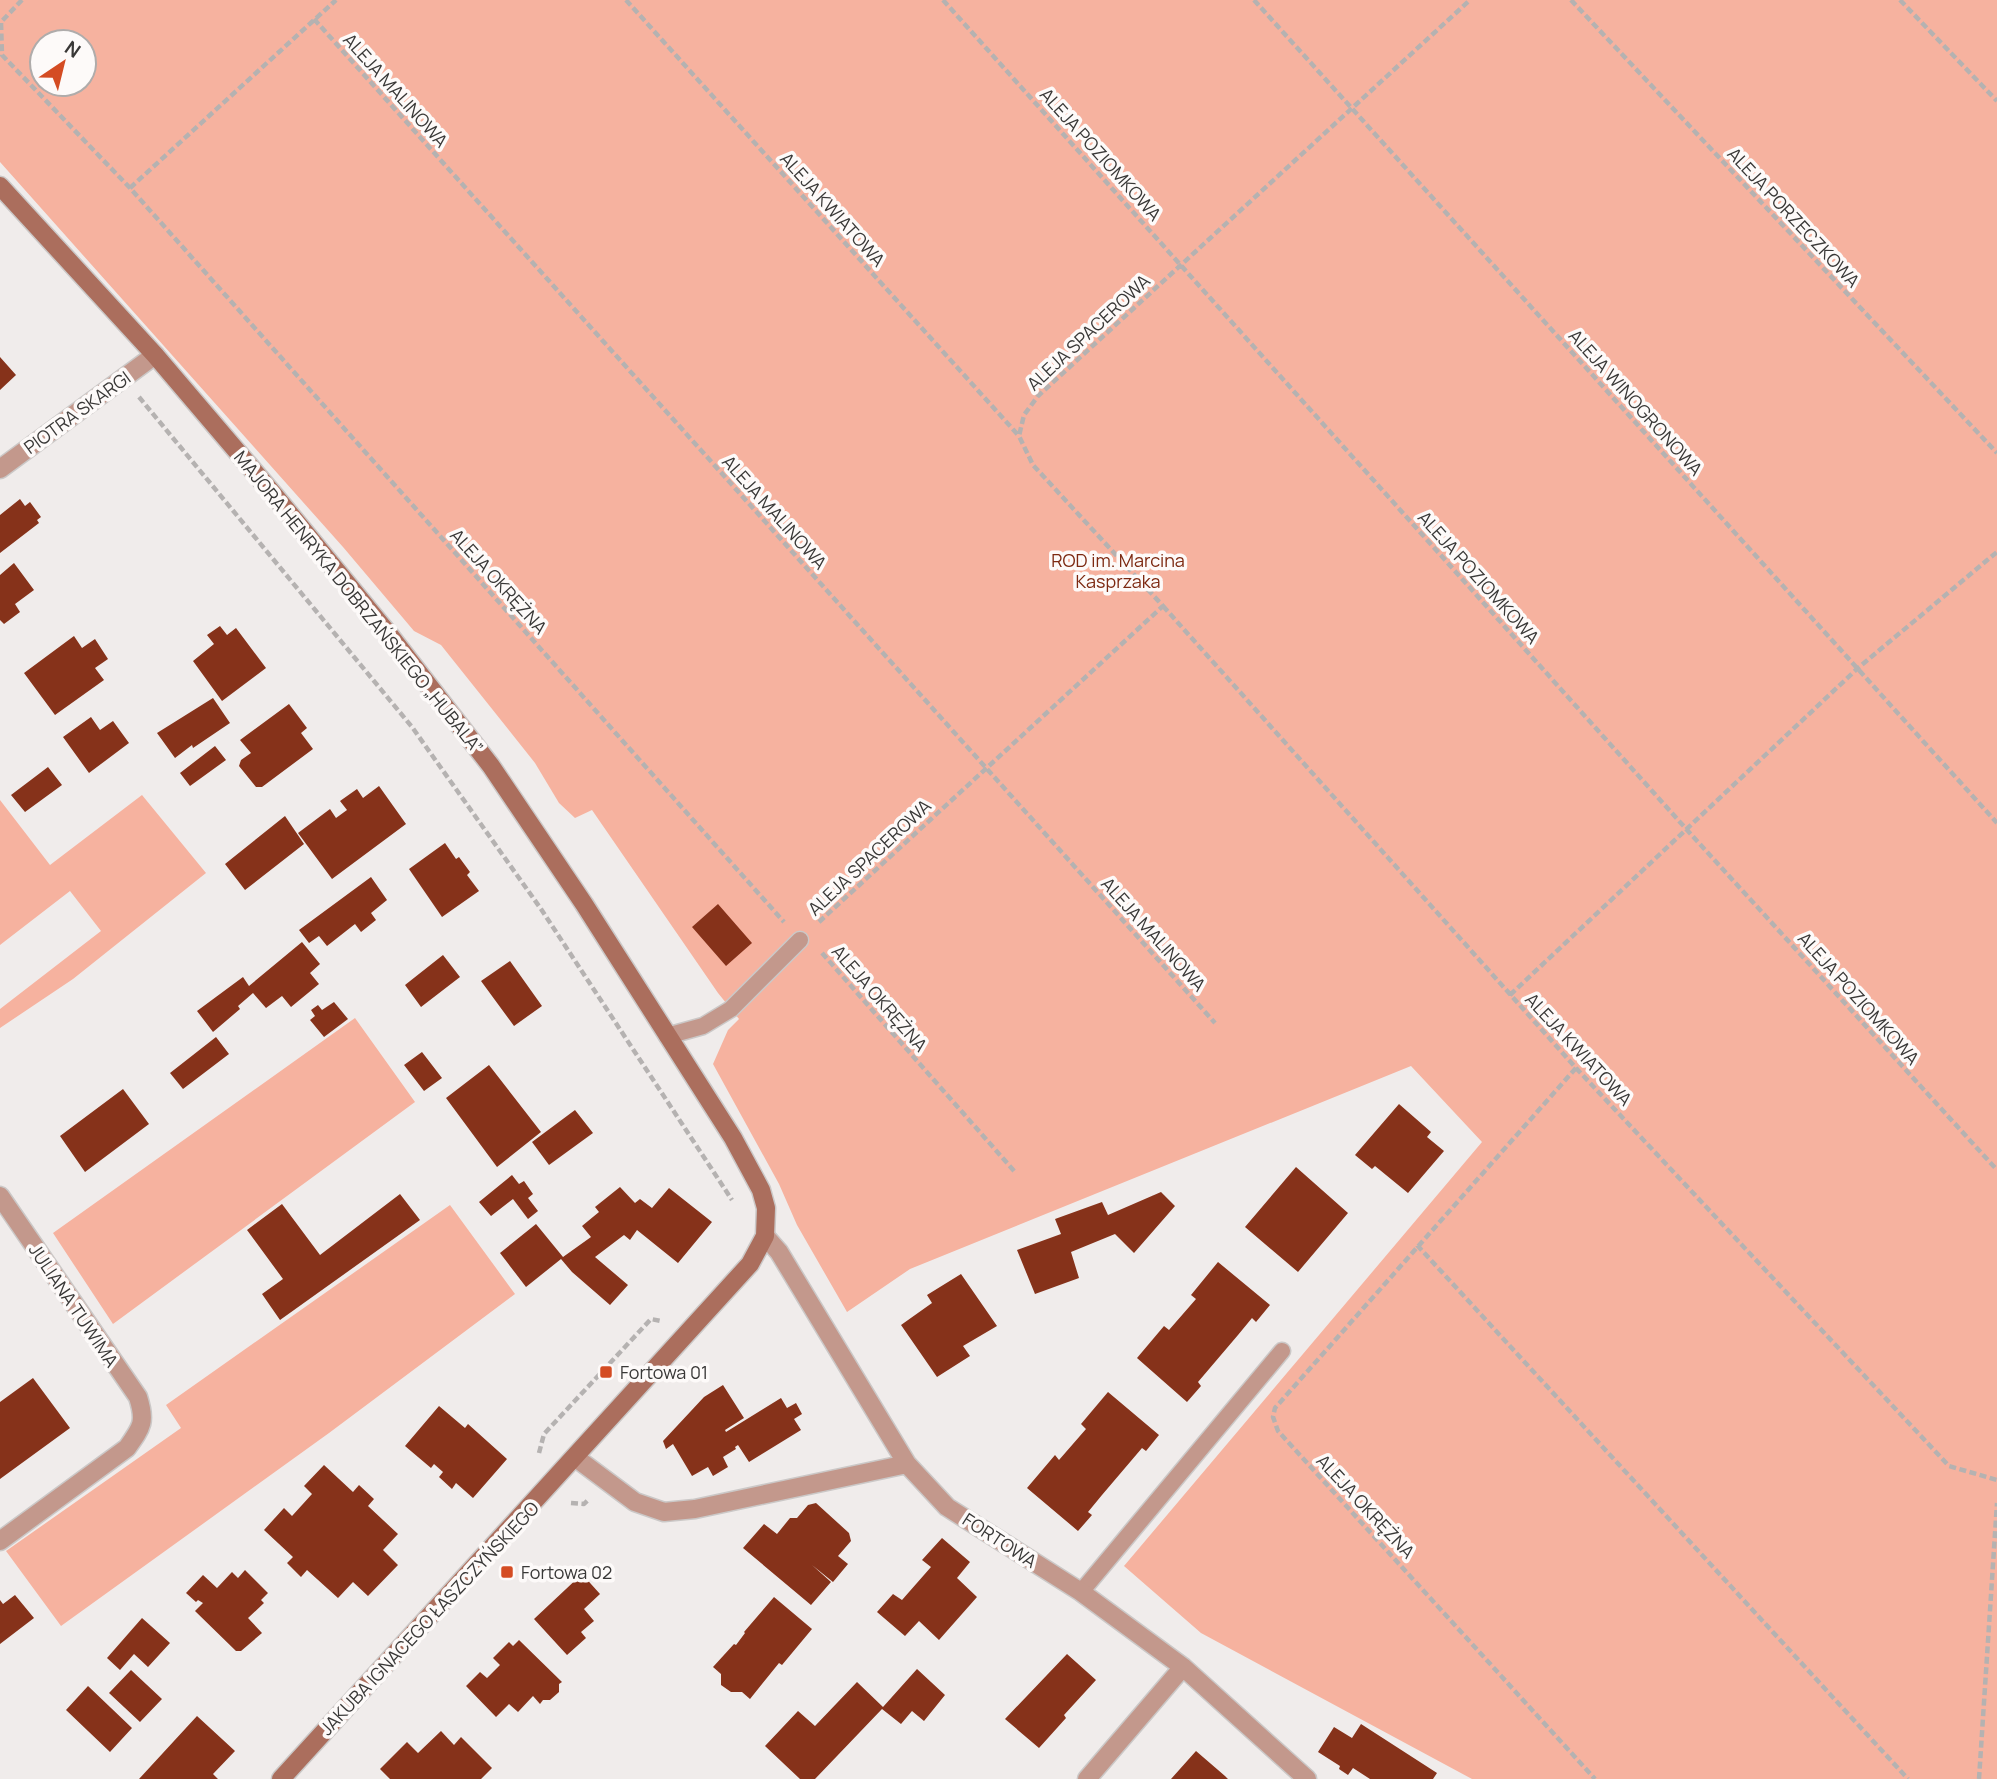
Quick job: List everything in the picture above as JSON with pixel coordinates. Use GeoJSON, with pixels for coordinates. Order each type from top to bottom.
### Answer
{"type":"FeatureCollection","features":[{"type":"Feature","properties":{"kind":"street","name":"MAJORA HENRYKA DOBRZAŃSKIEGO „HUBALA”"},"geometry":{"type":"LineString","coordinates":[[0,186],[155,355],[391,637],[491,766],[584,904],[733,1138],[761,1190],[766,1208],[765,1236]]}},
{"type":"Feature","properties":{"kind":"street","name":"PIOTRA SKARGI"},"geometry":{"type":"LineString","coordinates":[[0,469],[155,355]]}},
{"type":"Feature","properties":{"kind":"street","name":"JULIANA TUWIMA"},"geometry":{"type":"LineString","coordinates":[[0,1196],[138,1397],[144,1415],[139,1432],[127,1448],[0,1541]]}},
{"type":"Feature","properties":{"kind":"street","name":"JAKUBA IGNACEGO ŁASZCZYŃSKIEGO"},"geometry":{"type":"LineString","coordinates":[[281,1779],[750,1264],[765,1236]]}},
{"type":"Feature","properties":{"kind":"street","name":"FORTOWA"},"geometry":{"type":"LineString","coordinates":[[765,1236],[785,1262],[907,1464],[947,1507],[1081,1592],[1184,1667],[1307,1779]]}},
{"type":"Feature","properties":{"kind":"street"},"geometry":{"type":"LineString","coordinates":[[576,1458],[635,1502],[664,1511],[695,1509],[907,1464]]}},
{"type":"Feature","properties":{"kind":"street"},"geometry":{"type":"LineString","coordinates":[[1087,1779],[1184,1667]]}},
{"type":"Feature","properties":{"kind":"lane"},"geometry":{"type":"LineString","coordinates":[[667,1036],[703,1026],[731,1009],[800,940]]}},
{"type":"Feature","properties":{"kind":"lane"},"geometry":{"type":"LineString","coordinates":[[1081,1592],[1282,1351]]}},
{"type":"Feature","properties":{"kind":"path","name":"ALEJA OKRĘŻNA"},"geometry":{"type":"LineString","coordinates":[[22,0],[1,22],[2,55],[130,188],[800,940],[813,943],[1015,1172]]}},
{"type":"Feature","properties":{"kind":"path"},"geometry":{"type":"LineString","coordinates":[[130,188],[336,0]]}},
{"type":"Feature","properties":{"kind":"path","name":"ALEJA KWIATOWA"},"geometry":{"type":"LineString","coordinates":[[626,0],[1019,436]]}},
{"type":"Feature","properties":{"kind":"path","name":"ALEJA POZIOMKOWA"},"geometry":{"type":"LineString","coordinates":[[943,0],[1688,831],[1997,1170]]}},
{"type":"Feature","properties":{"kind":"path","name":"ALEJA WINOGRONOWA"},"geometry":{"type":"LineString","coordinates":[[1254,0],[1997,824]]}},
{"type":"Feature","properties":{"kind":"path","name":"ALEJA SPACEROWA"},"geometry":{"type":"LineString","coordinates":[[1019,436],[1024,415],[1038,396],[1470,0]]}},
{"type":"Feature","properties":{"kind":"path","name":"ALEJA PORZECZKOWA"},"geometry":{"type":"LineString","coordinates":[[1571,0],[1997,453]]}},
{"type":"Feature","properties":{"kind":"path"},"geometry":{"type":"LineString","coordinates":[[1900,0],[1997,101]]}},
{"type":"Feature","properties":{"kind":"path","name":"ALEJA MALINOWA"},"geometry":{"type":"LineString","coordinates":[[314,19],[1215,1023]]}},
{"type":"Feature","properties":{"kind":"path"},"geometry":{"type":"LineString","coordinates":[[123,378],[412,727],[541,909],[737,1207]]}},
{"type":"Feature","properties":{"kind":"path"},"geometry":{"type":"LineString","coordinates":[[1019,436],[1033,465],[1163,606]]}},
{"type":"Feature","properties":{"kind":"path"},"geometry":{"type":"LineString","coordinates":[[1510,996],[1858,668],[1997,552]]}},
{"type":"Feature","properties":{"kind":"path","name":"ALEJA KWIATOWA"},"geometry":{"type":"LineString","coordinates":[[1163,606],[1510,996],[1949,1466],[1997,1480]]}},
{"type":"Feature","properties":{"kind":"path","name":"ALEJA SPACEROWA"},"geometry":{"type":"LineString","coordinates":[[800,940],[1163,606]]}},
{"type":"Feature","properties":{"kind":"path"},"geometry":{"type":"LineString","coordinates":[[1576,1068],[1418,1245],[1908,1779]]}},
{"type":"Feature","properties":{"kind":"path","name":"ALEJA OKRĘŻNA"},"geometry":{"type":"LineString","coordinates":[[1418,1245],[1275,1408],[1273,1417],[1278,1431],[1595,1779]]}},
{"type":"Feature","properties":{"kind":"path"},"geometry":{"type":"LineString","coordinates":[[537,1460],[544,1434],[651,1319],[670,1322]]}},
{"type":"Feature","properties":{"kind":"path"},"geometry":{"type":"LineString","coordinates":[[1979,1779],[1997,1503]]}},
{"type":"Feature","properties":{"kind":"green space","name":"ROD im. Marcina Kasprzaka"},"geometry":{"type":"Polygon","coordinates":[[[0,0],[1997,0],[1997,1779],[1472,1779],[1201,1633],[1124,1566],[1482,1142],[1411,1066],[910,1269],[847,1312],[797,1225],[779,1184],[713,1064],[728,1030],[739,1019],[718,993],[592,810],[575,818],[559,803],[535,763],[441,645],[414,631],[343,547],[0,162],[0,0]]]}},
{"type":"Feature","properties":{"kind":"green space"},"geometry":{"type":"Polygon","coordinates":[[[142,795],[206,873],[73,979],[0,1028],[0,1009],[101,931],[70,891],[0,945],[0,800],[50,865],[142,795]]]}},
{"type":"Feature","properties":{"kind":"green space"},"geometry":{"type":"Polygon","coordinates":[[[355,1018],[415,1102],[113,1324],[53,1233],[355,1018]]]}},
{"type":"Feature","properties":{"kind":"green space"},"geometry":{"type":"Polygon","coordinates":[[[450,1205],[515,1294],[329,1433],[61,1626],[6,1551],[181,1428],[166,1405],[450,1205]]]}},
{"type":"Feature","properties":{"kind":"building"},"geometry":{"type":"Polygon","coordinates":[[[0,357],[16,375],[0,390],[0,357]]]}},
{"type":"Feature","properties":{"kind":"building"},"geometry":{"type":"Polygon","coordinates":[[[20,499],[25,506],[30,502],[41,517],[37,520],[39,523],[0,553],[0,515],[20,499]]]}},
{"type":"Feature","properties":{"kind":"building"},"geometry":{"type":"Polygon","coordinates":[[[14,563],[34,590],[15,604],[20,612],[4,624],[0,620],[0,575],[14,563]]]}},
{"type":"Feature","properties":{"kind":"building"},"geometry":{"type":"Polygon","coordinates":[[[220,626],[227,635],[236,628],[266,668],[222,701],[193,661],[214,644],[207,635],[220,626]]]}},
{"type":"Feature","properties":{"kind":"building"},"geometry":{"type":"Polygon","coordinates":[[[74,636],[82,648],[95,639],[108,659],[95,668],[104,680],[55,715],[24,673],[74,636]]]}},
{"type":"Feature","properties":{"kind":"building"},"geometry":{"type":"Polygon","coordinates":[[[213,698],[230,723],[175,758],[157,733],[213,698]]]}},
{"type":"Feature","properties":{"kind":"building"},"geometry":{"type":"Polygon","coordinates":[[[289,704],[307,728],[301,733],[313,749],[262,787],[256,787],[239,766],[241,760],[251,753],[240,740],[289,704]]]}},
{"type":"Feature","properties":{"kind":"building"},"geometry":{"type":"Polygon","coordinates":[[[91,717],[100,730],[113,721],[129,743],[89,773],[63,737],[91,717]]]}},
{"type":"Feature","properties":{"kind":"building"},"geometry":{"type":"Polygon","coordinates":[[[215,746],[226,760],[190,786],[180,773],[215,746]]]}},
{"type":"Feature","properties":{"kind":"building"},"geometry":{"type":"Polygon","coordinates":[[[48,767],[62,785],[25,812],[11,795],[48,767]]]}},
{"type":"Feature","properties":{"kind":"building"},"geometry":{"type":"Polygon","coordinates":[[[379,786],[406,824],[332,879],[298,833],[330,809],[336,818],[347,810],[340,801],[357,789],[363,798],[379,786]]]}},
{"type":"Feature","properties":{"kind":"building"},"geometry":{"type":"Polygon","coordinates":[[[285,816],[304,844],[245,890],[225,864],[285,816]]]}},
{"type":"Feature","properties":{"kind":"building"},"geometry":{"type":"Polygon","coordinates":[[[445,843],[456,859],[459,857],[470,872],[467,875],[479,891],[442,917],[409,869],[445,843]]]}},
{"type":"Feature","properties":{"kind":"building"},"geometry":{"type":"Polygon","coordinates":[[[371,877],[387,900],[371,913],[376,920],[361,932],[355,924],[327,946],[319,936],[309,943],[299,930],[371,877]]]}},
{"type":"Feature","properties":{"kind":"building"},"geometry":{"type":"Polygon","coordinates":[[[718,904],[752,943],[726,966],[692,927],[718,904]]]}},
{"type":"Feature","properties":{"kind":"building"},"geometry":{"type":"Polygon","coordinates":[[[302,942],[320,964],[310,973],[319,984],[291,1007],[282,996],[266,1008],[253,993],[238,1006],[240,1009],[213,1032],[197,1011],[243,977],[249,986],[302,942]]]}},
{"type":"Feature","properties":{"kind":"building"},"geometry":{"type":"Polygon","coordinates":[[[443,955],[460,977],[421,1007],[405,985],[443,955]]]}},
{"type":"Feature","properties":{"kind":"building"},"geometry":{"type":"Polygon","coordinates":[[[510,961],[542,1006],[514,1026],[481,981],[510,961]]]}},
{"type":"Feature","properties":{"kind":"building"},"geometry":{"type":"Polygon","coordinates":[[[334,1002],[348,1019],[324,1037],[310,1020],[315,1016],[311,1010],[318,1005],[322,1010],[334,1002]]]}},
{"type":"Feature","properties":{"kind":"building"},"geometry":{"type":"Polygon","coordinates":[[[216,1037],[229,1054],[183,1089],[170,1073],[216,1037]]]}},
{"type":"Feature","properties":{"kind":"building"},"geometry":{"type":"Polygon","coordinates":[[[422,1052],[442,1078],[424,1091],[404,1065],[422,1052]]]}},
{"type":"Feature","properties":{"kind":"building"},"geometry":{"type":"Polygon","coordinates":[[[489,1065],[541,1132],[497,1167],[446,1098],[489,1065]]]}},
{"type":"Feature","properties":{"kind":"building"},"geometry":{"type":"Polygon","coordinates":[[[123,1089],[149,1124],[85,1172],[60,1136],[123,1089]]]}},
{"type":"Feature","properties":{"kind":"building"},"geometry":{"type":"Polygon","coordinates":[[[1399,1104],[1431,1132],[1427,1137],[1444,1151],[1408,1193],[1375,1166],[1372,1169],[1355,1155],[1399,1104]]]}},
{"type":"Feature","properties":{"kind":"building"},"geometry":{"type":"Polygon","coordinates":[[[575,1110],[593,1133],[549,1165],[532,1142],[575,1110]]]}},
{"type":"Feature","properties":{"kind":"building"},"geometry":{"type":"Polygon","coordinates":[[[1296,1167],[1348,1213],[1298,1272],[1245,1227],[1296,1167]]]}},
{"type":"Feature","properties":{"kind":"building"},"geometry":{"type":"Polygon","coordinates":[[[512,1175],[519,1184],[524,1181],[533,1194],[528,1198],[538,1211],[528,1219],[513,1199],[491,1216],[479,1202],[512,1175]]]}},
{"type":"Feature","properties":{"kind":"building"},"geometry":{"type":"Polygon","coordinates":[[[620,1187],[635,1203],[640,1199],[652,1208],[669,1188],[712,1222],[678,1263],[637,1230],[630,1240],[624,1235],[595,1257],[628,1285],[610,1305],[561,1259],[526,1287],[500,1253],[536,1224],[563,1257],[591,1237],[582,1226],[599,1212],[595,1207],[620,1187]]]}},
{"type":"Feature","properties":{"kind":"building"},"geometry":{"type":"Polygon","coordinates":[[[1161,1192],[1175,1206],[1134,1253],[1115,1234],[1071,1252],[1079,1278],[1035,1294],[1017,1250],[1061,1234],[1055,1219],[1102,1202],[1108,1215],[1161,1192]]]}},
{"type":"Feature","properties":{"kind":"building"},"geometry":{"type":"Polygon","coordinates":[[[400,1194],[420,1220],[280,1320],[262,1294],[283,1279],[247,1230],[282,1204],[320,1255],[400,1194]]]}},
{"type":"Feature","properties":{"kind":"building"},"geometry":{"type":"Polygon","coordinates":[[[1218,1262],[1270,1305],[1256,1322],[1252,1318],[1198,1382],[1201,1386],[1187,1402],[1137,1358],[1164,1326],[1169,1330],[1196,1299],[1191,1295],[1218,1262]]]}},
{"type":"Feature","properties":{"kind":"building"},"geometry":{"type":"Polygon","coordinates":[[[961,1274],[997,1326],[963,1346],[970,1356],[937,1377],[901,1325],[932,1303],[927,1295],[961,1274]]]}},
{"type":"Feature","properties":{"kind":"building"},"geometry":{"type":"Polygon","coordinates":[[[33,1378],[70,1428],[0,1479],[0,1402],[33,1378]]]}},
{"type":"Feature","properties":{"kind":"building"},"geometry":{"type":"Polygon","coordinates":[[[723,1385],[744,1418],[725,1430],[726,1432],[781,1398],[787,1408],[796,1403],[802,1414],[794,1419],[801,1430],[749,1462],[738,1445],[723,1457],[728,1467],[713,1476],[708,1467],[692,1476],[673,1444],[666,1449],[663,1441],[704,1397],[723,1385]]]}},
{"type":"Feature","properties":{"kind":"building"},"geometry":{"type":"Polygon","coordinates":[[[1108,1392],[1159,1435],[1146,1451],[1142,1448],[1102,1495],[1088,1512],[1092,1515],[1078,1531],[1027,1488],[1055,1455],[1059,1460],[1086,1429],[1081,1424],[1108,1392]]]}},
{"type":"Feature","properties":{"kind":"building"},"geometry":{"type":"Polygon","coordinates":[[[439,1406],[465,1428],[468,1424],[507,1459],[473,1498],[456,1483],[452,1489],[439,1477],[443,1472],[434,1464],[431,1468],[405,1446],[439,1406]]]}},
{"type":"Feature","properties":{"kind":"building"},"geometry":{"type":"Polygon","coordinates":[[[324,1465],[353,1492],[359,1485],[374,1499],[368,1506],[398,1534],[383,1550],[398,1565],[368,1596],[353,1582],[338,1598],[307,1570],[301,1577],[287,1563],[293,1557],[264,1530],[284,1508],[292,1516],[312,1494],[304,1486],[324,1465]]]}},
{"type":"Feature","properties":{"kind":"building"},"geometry":{"type":"Polygon","coordinates":[[[816,1503],[849,1533],[851,1541],[838,1556],[848,1564],[833,1582],[812,1565],[831,1582],[811,1605],[743,1548],[764,1524],[777,1534],[790,1518],[797,1518],[808,1505],[816,1503]]]}},
{"type":"Feature","properties":{"kind":"building"},"geometry":{"type":"Polygon","coordinates":[[[942,1538],[970,1562],[957,1578],[977,1597],[939,1640],[919,1621],[905,1636],[877,1612],[893,1594],[902,1600],[931,1567],[922,1560],[942,1538]]]}},
{"type":"Feature","properties":{"kind":"building"},"geometry":{"type":"Polygon","coordinates":[[[245,1570],[268,1593],[261,1600],[264,1603],[248,1618],[262,1633],[241,1651],[236,1651],[195,1611],[203,1603],[198,1600],[196,1602],[186,1593],[203,1575],[217,1588],[232,1572],[238,1578],[245,1570]]]}},
{"type":"Feature","properties":{"kind":"building"},"geometry":{"type":"Polygon","coordinates":[[[582,1574],[600,1594],[584,1609],[594,1621],[581,1632],[586,1638],[567,1655],[534,1619],[582,1574]]]}},
{"type":"Feature","properties":{"kind":"building"},"geometry":{"type":"Polygon","coordinates":[[[15,1595],[34,1618],[0,1644],[0,1600],[3,1604],[15,1595]]]}},
{"type":"Feature","properties":{"kind":"building"},"geometry":{"type":"Polygon","coordinates":[[[774,1597],[812,1629],[782,1665],[779,1663],[750,1699],[742,1692],[731,1692],[721,1685],[721,1674],[713,1667],[734,1644],[736,1645],[774,1597]]]}},
{"type":"Feature","properties":{"kind":"building"},"geometry":{"type":"Polygon","coordinates":[[[142,1618],[170,1643],[148,1667],[134,1654],[120,1670],[107,1658],[142,1618]]]}},
{"type":"Feature","properties":{"kind":"building"},"geometry":{"type":"Polygon","coordinates":[[[519,1640],[562,1682],[559,1684],[559,1692],[550,1700],[543,1700],[540,1704],[533,1696],[518,1712],[509,1704],[496,1717],[466,1686],[480,1672],[487,1678],[500,1665],[493,1658],[509,1642],[513,1646],[519,1640]]]}},
{"type":"Feature","properties":{"kind":"building"},"geometry":{"type":"Polygon","coordinates":[[[1067,1654],[1096,1680],[1039,1748],[1005,1719],[1067,1654]]]}},
{"type":"Feature","properties":{"kind":"building"},"geometry":{"type":"Polygon","coordinates":[[[917,1669],[945,1695],[924,1721],[912,1711],[901,1724],[882,1709],[815,1779],[800,1779],[765,1746],[798,1711],[815,1726],[857,1682],[883,1707],[917,1669]]]}},
{"type":"Feature","properties":{"kind":"building"},"geometry":{"type":"Polygon","coordinates":[[[131,1670],[162,1699],[140,1722],[109,1693],[131,1670]]]}},
{"type":"Feature","properties":{"kind":"building"},"geometry":{"type":"Polygon","coordinates":[[[88,1686],[132,1728],[110,1752],[66,1710],[88,1686]]]}},
{"type":"Feature","properties":{"kind":"building"},"geometry":{"type":"Polygon","coordinates":[[[197,1716],[235,1751],[213,1774],[218,1779],[139,1779],[197,1716]]]}},
{"type":"Feature","properties":{"kind":"building"},"geometry":{"type":"Polygon","coordinates":[[[1361,1724],[1437,1773],[1433,1779],[1370,1779],[1353,1768],[1348,1775],[1339,1769],[1340,1766],[1318,1752],[1334,1727],[1352,1738],[1361,1724]]]}},
{"type":"Feature","properties":{"kind":"building"},"geometry":{"type":"Polygon","coordinates":[[[441,1731],[454,1745],[461,1737],[492,1768],[481,1779],[390,1779],[380,1769],[407,1742],[418,1753],[441,1731]]]}},
{"type":"Feature","properties":{"kind":"building"},"geometry":{"type":"Polygon","coordinates":[[[1196,1751],[1225,1776],[1228,1779],[1171,1779],[1196,1751]]]}},
{"type":"Feature","properties":{"kind":"place","name":"Fortowa 01"},"geometry":{"type":"Point","coordinates":[606,1372]}},
{"type":"Feature","properties":{"kind":"place","name":"Fortowa 02"},"geometry":{"type":"Point","coordinates":[507,1572]}}]}
